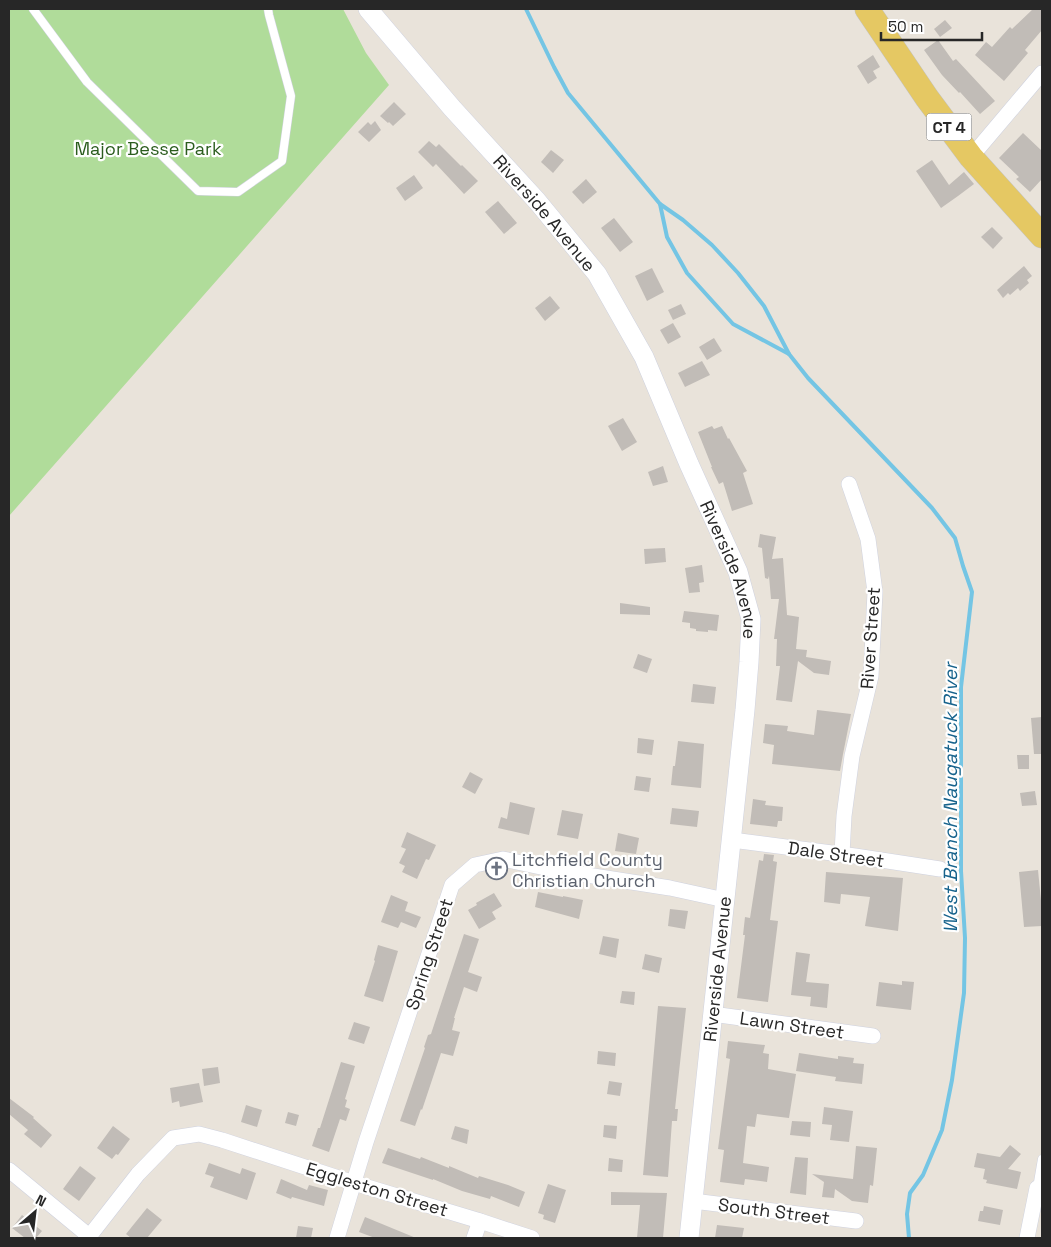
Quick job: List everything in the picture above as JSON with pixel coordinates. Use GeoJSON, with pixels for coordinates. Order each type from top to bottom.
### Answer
{"type":"FeatureCollection","features":[{"type":"Feature","properties":{"kind":"main road","name":"CT 4"},"geometry":{"type":"LineString","coordinates":[[867,9],[971,157],[1042,236]]}},
{"type":"Feature","properties":{"kind":"street","name":"Riverside Avenue"},"geometry":{"type":"LineString","coordinates":[[368,9],[452,108],[537,200],[597,274],[644,357],[689,464],[738,572],[750,619],[750,662],[689,1238]]}},
{"type":"Feature","properties":{"kind":"street"},"geometry":{"type":"LineString","coordinates":[[971,157],[1042,73]]}},
{"type":"Feature","properties":{"kind":"street","name":"River Street"},"geometry":{"type":"LineString","coordinates":[[842,854],[844,816],[852,756],[871,676],[875,592],[868,539],[849,484]]}},
{"type":"Feature","properties":{"kind":"street","name":"Dale Street"},"geometry":{"type":"LineString","coordinates":[[732,840],[940,869]]}},
{"type":"Feature","properties":{"kind":"street","name":"Spring Street"},"geometry":{"type":"LineString","coordinates":[[337,1238],[389,1072],[452,885],[475,864],[503,859],[555,870],[670,888],[725,900]]}},
{"type":"Feature","properties":{"kind":"street","name":"Lawn Street"},"geometry":{"type":"LineString","coordinates":[[712,1014],[873,1036]]}},
{"type":"Feature","properties":{"kind":"street","name":"Eggleston Street"},"geometry":{"type":"LineString","coordinates":[[88,1237],[138,1174],[174,1138],[199,1134],[532,1238]]}},
{"type":"Feature","properties":{"kind":"street"},"geometry":{"type":"LineString","coordinates":[[9,1170],[88,1237]]}},
{"type":"Feature","properties":{"kind":"street"},"geometry":{"type":"LineString","coordinates":[[1028,1238],[1039,1189]]}},
{"type":"Feature","properties":{"kind":"street","name":"South Street"},"geometry":{"type":"LineString","coordinates":[[693,1201],[856,1221]]}},
{"type":"Feature","properties":{"kind":"street"},"geometry":{"type":"LineString","coordinates":[[474,1238],[480,1221]]}},
{"type":"Feature","properties":{"kind":"lane"},"geometry":{"type":"LineString","coordinates":[[33,9],[87,82],[198,191],[238,192],[282,161],[291,96],[268,15],[268,9]]}},
{"type":"Feature","properties":{"kind":"lane"},"geometry":{"type":"LineString","coordinates":[[1039,1189],[1042,1159]]}},
{"type":"Feature","properties":{"kind":"green space","name":"Major Besse Park"},"geometry":{"type":"Polygon","coordinates":[[[9,9],[343,9],[366,53],[389,85],[9,516],[9,9]]]}},
{"type":"Feature","properties":{"kind":"building"},"geometry":{"type":"Polygon","coordinates":[[[1033,9],[1042,9],[1042,30],[1025,50],[1028,53],[1004,81],[975,55],[986,42],[992,47],[1010,27],[1012,29],[1033,9]]]}},
{"type":"Feature","properties":{"kind":"building"},"geometry":{"type":"Polygon","coordinates":[[[945,20],[952,28],[940,37],[934,29],[945,20]]]}},
{"type":"Feature","properties":{"kind":"building"},"geometry":{"type":"Polygon","coordinates":[[[938,40],[953,61],[956,59],[995,101],[980,114],[942,75],[924,50],[938,40]]]}},
{"type":"Feature","properties":{"kind":"building"},"geometry":{"type":"Polygon","coordinates":[[[873,55],[880,67],[873,71],[877,78],[868,84],[857,66],[873,55]]]}},
{"type":"Feature","properties":{"kind":"building"},"geometry":{"type":"Polygon","coordinates":[[[394,102],[406,114],[393,126],[380,116],[394,102]]]}},
{"type":"Feature","properties":{"kind":"building"},"geometry":{"type":"Polygon","coordinates":[[[375,121],[381,130],[369,142],[358,132],[368,122],[371,125],[375,121]]]}},
{"type":"Feature","properties":{"kind":"building"},"geometry":{"type":"Polygon","coordinates":[[[1023,133],[1042,151],[1042,179],[1030,192],[1016,179],[1019,177],[999,158],[1023,133]]]}},
{"type":"Feature","properties":{"kind":"building"},"geometry":{"type":"Polygon","coordinates":[[[429,141],[436,147],[439,144],[478,181],[464,194],[436,164],[433,167],[418,152],[429,141]]]}},
{"type":"Feature","properties":{"kind":"building"},"geometry":{"type":"Polygon","coordinates":[[[551,150],[564,160],[553,173],[541,162],[551,150]]]}},
{"type":"Feature","properties":{"kind":"building"},"geometry":{"type":"Polygon","coordinates":[[[932,160],[949,185],[964,172],[974,184],[941,208],[916,171],[932,160]]]}},
{"type":"Feature","properties":{"kind":"building"},"geometry":{"type":"Polygon","coordinates":[[[414,175],[423,188],[405,201],[396,188],[414,175]]]}},
{"type":"Feature","properties":{"kind":"building"},"geometry":{"type":"Polygon","coordinates":[[[586,179],[597,192],[583,204],[572,192],[586,179]]]}},
{"type":"Feature","properties":{"kind":"building"},"geometry":{"type":"Polygon","coordinates":[[[498,201],[517,223],[504,234],[485,212],[498,201]]]}},
{"type":"Feature","properties":{"kind":"building"},"geometry":{"type":"Polygon","coordinates":[[[614,218],[633,242],[620,252],[601,228],[614,218]]]}},
{"type":"Feature","properties":{"kind":"building"},"geometry":{"type":"Polygon","coordinates":[[[992,227],[1003,238],[993,249],[981,237],[992,227]]]}},
{"type":"Feature","properties":{"kind":"building"},"geometry":{"type":"Polygon","coordinates":[[[1024,266],[1032,276],[1027,280],[1029,283],[1020,291],[1018,288],[1003,298],[997,290],[1024,266]]]}},
{"type":"Feature","properties":{"kind":"building"},"geometry":{"type":"Polygon","coordinates":[[[652,268],[664,292],[647,301],[635,276],[652,268]]]}},
{"type":"Feature","properties":{"kind":"building"},"geometry":{"type":"Polygon","coordinates":[[[550,296],[560,308],[545,321],[535,308],[550,296]]]}},
{"type":"Feature","properties":{"kind":"building"},"geometry":{"type":"Polygon","coordinates":[[[681,304],[686,314],[673,320],[668,310],[681,304]]]}},
{"type":"Feature","properties":{"kind":"building"},"geometry":{"type":"Polygon","coordinates":[[[673,323],[681,337],[668,344],[660,330],[673,323]]]}},
{"type":"Feature","properties":{"kind":"building"},"geometry":{"type":"Polygon","coordinates":[[[714,338],[722,351],[707,360],[699,347],[714,338]]]}},
{"type":"Feature","properties":{"kind":"building"},"geometry":{"type":"Polygon","coordinates":[[[702,361],[710,375],[685,387],[678,373],[702,361]]]}},
{"type":"Feature","properties":{"kind":"building"},"geometry":{"type":"Polygon","coordinates":[[[623,418],[637,442],[622,451],[608,426],[623,418]]]}},
{"type":"Feature","properties":{"kind":"building"},"geometry":{"type":"Polygon","coordinates":[[[712,426],[714,429],[722,426],[747,471],[743,473],[753,504],[732,511],[723,482],[719,484],[698,432],[712,426]]]}},
{"type":"Feature","properties":{"kind":"building"},"geometry":{"type":"Polygon","coordinates":[[[663,466],[668,482],[653,486],[648,472],[663,466]]]}},
{"type":"Feature","properties":{"kind":"building"},"geometry":{"type":"Polygon","coordinates":[[[760,534],[776,537],[772,559],[783,558],[787,615],[799,617],[796,649],[807,650],[806,657],[831,661],[829,675],[814,673],[798,661],[792,702],[776,700],[780,666],[776,666],[777,639],[774,639],[779,599],[771,599],[769,576],[768,579],[765,578],[762,548],[758,547],[760,534]]]}},
{"type":"Feature","properties":{"kind":"building"},"geometry":{"type":"Polygon","coordinates":[[[665,548],[666,562],[645,564],[644,549],[665,548]]]}},
{"type":"Feature","properties":{"kind":"building"},"geometry":{"type":"Polygon","coordinates":[[[702,565],[704,582],[699,583],[700,592],[689,593],[685,568],[702,565]]]}},
{"type":"Feature","properties":{"kind":"building"},"geometry":{"type":"Polygon","coordinates":[[[620,603],[650,607],[650,615],[620,614],[620,603]]]}},
{"type":"Feature","properties":{"kind":"building"},"geometry":{"type":"Polygon","coordinates":[[[684,611],[719,615],[717,631],[696,631],[696,629],[690,628],[690,623],[682,622],[684,611]]]}},
{"type":"Feature","properties":{"kind":"building"},"geometry":{"type":"Polygon","coordinates":[[[638,654],[652,659],[647,673],[633,668],[638,654]]]}},
{"type":"Feature","properties":{"kind":"building"},"geometry":{"type":"Polygon","coordinates":[[[693,684],[716,687],[714,704],[691,702],[693,684]]]}},
{"type":"Feature","properties":{"kind":"building"},"geometry":{"type":"Polygon","coordinates":[[[817,710],[851,714],[840,771],[772,764],[774,745],[763,743],[765,724],[788,726],[787,731],[814,735],[817,710]]]}},
{"type":"Feature","properties":{"kind":"building"},"geometry":{"type":"Polygon","coordinates":[[[1042,717],[1042,754],[1034,754],[1031,718],[1042,717]]]}},
{"type":"Feature","properties":{"kind":"building"},"geometry":{"type":"Polygon","coordinates":[[[638,738],[654,740],[652,755],[637,753],[638,738]]]}},
{"type":"Feature","properties":{"kind":"building"},"geometry":{"type":"Polygon","coordinates":[[[678,741],[704,744],[701,788],[671,785],[678,741]]]}},
{"type":"Feature","properties":{"kind":"building"},"geometry":{"type":"Polygon","coordinates":[[[1017,755],[1029,755],[1029,769],[1018,769],[1017,755]]]}},
{"type":"Feature","properties":{"kind":"building"},"geometry":{"type":"Polygon","coordinates":[[[470,772],[483,779],[475,794],[462,787],[470,772]]]}},
{"type":"Feature","properties":{"kind":"building"},"geometry":{"type":"Polygon","coordinates":[[[636,776],[651,778],[649,792],[634,790],[636,776]]]}},
{"type":"Feature","properties":{"kind":"building"},"geometry":{"type":"Polygon","coordinates":[[[1035,791],[1037,805],[1022,806],[1020,793],[1035,791]]]}},
{"type":"Feature","properties":{"kind":"building"},"geometry":{"type":"Polygon","coordinates":[[[753,799],[766,801],[765,805],[783,807],[782,821],[778,821],[777,827],[750,824],[753,799]]]}},
{"type":"Feature","properties":{"kind":"building"},"geometry":{"type":"Polygon","coordinates":[[[510,802],[535,808],[529,835],[498,828],[501,817],[507,819],[510,802]]]}},
{"type":"Feature","properties":{"kind":"building"},"geometry":{"type":"Polygon","coordinates":[[[672,808],[699,811],[697,827],[670,824],[672,808]]]}},
{"type":"Feature","properties":{"kind":"building"},"geometry":{"type":"Polygon","coordinates":[[[562,810],[583,814],[578,839],[557,835],[562,810]]]}},
{"type":"Feature","properties":{"kind":"building"},"geometry":{"type":"Polygon","coordinates":[[[407,832],[436,845],[429,860],[426,859],[417,879],[402,872],[405,866],[399,863],[406,849],[401,847],[407,832]]]}},
{"type":"Feature","properties":{"kind":"building"},"geometry":{"type":"Polygon","coordinates":[[[618,833],[639,838],[636,854],[615,851],[618,833]]]}},
{"type":"Feature","properties":{"kind":"building"},"geometry":{"type":"Polygon","coordinates":[[[764,854],[774,855],[773,861],[777,862],[770,920],[778,921],[768,1002],[737,998],[745,935],[743,935],[745,917],[750,918],[759,860],[763,861],[764,854]]]}},
{"type":"Feature","properties":{"kind":"building"},"geometry":{"type":"Polygon","coordinates":[[[1038,870],[1042,926],[1024,927],[1019,872],[1038,870]]]}},
{"type":"Feature","properties":{"kind":"building"},"geometry":{"type":"Polygon","coordinates":[[[826,872],[903,878],[898,931],[865,926],[870,897],[841,894],[840,904],[824,902],[826,872]]]}},
{"type":"Feature","properties":{"kind":"building"},"geometry":{"type":"Polygon","coordinates":[[[538,892],[583,900],[579,919],[535,907],[538,892]]]}},
{"type":"Feature","properties":{"kind":"building"},"geometry":{"type":"Polygon","coordinates":[[[494,893],[502,906],[492,912],[496,919],[479,929],[468,910],[494,893]]]}},
{"type":"Feature","properties":{"kind":"building"},"geometry":{"type":"Polygon","coordinates":[[[391,895],[408,902],[405,911],[421,917],[416,928],[401,922],[398,928],[381,922],[391,895]]]}},
{"type":"Feature","properties":{"kind":"building"},"geometry":{"type":"Polygon","coordinates":[[[670,909],[688,911],[685,929],[668,926],[670,909]]]}},
{"type":"Feature","properties":{"kind":"building"},"geometry":{"type":"Polygon","coordinates":[[[464,934],[479,939],[468,972],[482,977],[477,992],[464,987],[452,1030],[460,1032],[453,1056],[441,1053],[415,1126],[400,1121],[464,934]]]}},
{"type":"Feature","properties":{"kind":"building"},"geometry":{"type":"Polygon","coordinates":[[[603,936],[619,939],[616,958],[599,954],[603,936]]]}},
{"type":"Feature","properties":{"kind":"building"},"geometry":{"type":"Polygon","coordinates":[[[378,945],[398,951],[383,1002],[364,996],[378,945]]]}},
{"type":"Feature","properties":{"kind":"building"},"geometry":{"type":"Polygon","coordinates":[[[796,952],[810,954],[806,982],[829,984],[827,1008],[810,1006],[811,997],[791,995],[796,952]]]}},
{"type":"Feature","properties":{"kind":"building"},"geometry":{"type":"Polygon","coordinates":[[[645,954],[662,958],[659,973],[642,969],[645,954]]]}},
{"type":"Feature","properties":{"kind":"building"},"geometry":{"type":"Polygon","coordinates":[[[902,981],[914,982],[911,1010],[876,1006],[879,982],[902,985],[902,981]]]}},
{"type":"Feature","properties":{"kind":"building"},"geometry":{"type":"Polygon","coordinates":[[[622,991],[635,992],[634,1005],[620,1003],[622,991]]]}},
{"type":"Feature","properties":{"kind":"building"},"geometry":{"type":"Polygon","coordinates":[[[658,1006],[686,1008],[675,1109],[678,1109],[677,1121],[672,1121],[668,1177],[643,1175],[658,1006]]]}},
{"type":"Feature","properties":{"kind":"building"},"geometry":{"type":"Polygon","coordinates":[[[354,1022],[370,1027],[364,1044],[348,1039],[354,1022]]]}},
{"type":"Feature","properties":{"kind":"building"},"geometry":{"type":"Polygon","coordinates":[[[728,1041],[765,1045],[763,1053],[769,1054],[768,1069],[796,1074],[789,1118],[757,1114],[755,1127],[747,1126],[743,1163],[769,1167],[767,1182],[745,1179],[744,1185],[720,1182],[724,1150],[718,1149],[730,1059],[726,1058],[728,1041]]]}},
{"type":"Feature","properties":{"kind":"building"},"geometry":{"type":"Polygon","coordinates":[[[598,1051],[616,1053],[615,1066],[597,1064],[598,1051]]]}},
{"type":"Feature","properties":{"kind":"building"},"geometry":{"type":"Polygon","coordinates":[[[799,1053],[838,1059],[838,1056],[854,1058],[853,1063],[864,1064],[862,1084],[835,1081],[836,1077],[796,1071],[799,1053]]]}},
{"type":"Feature","properties":{"kind":"building"},"geometry":{"type":"Polygon","coordinates":[[[341,1062],[355,1066],[345,1099],[347,1100],[345,1107],[350,1109],[346,1121],[340,1119],[329,1152],[312,1146],[318,1128],[320,1128],[341,1062]]]}},
{"type":"Feature","properties":{"kind":"building"},"geometry":{"type":"Polygon","coordinates":[[[218,1067],[220,1083],[204,1086],[202,1069],[218,1067]]]}},
{"type":"Feature","properties":{"kind":"building"},"geometry":{"type":"Polygon","coordinates":[[[609,1081],[622,1083],[620,1096],[607,1094],[609,1081]]]}},
{"type":"Feature","properties":{"kind":"building"},"geometry":{"type":"Polygon","coordinates":[[[199,1083],[203,1102],[180,1107],[179,1101],[172,1103],[170,1088],[199,1083]]]}},
{"type":"Feature","properties":{"kind":"building"},"geometry":{"type":"Polygon","coordinates":[[[9,1098],[34,1117],[52,1135],[41,1148],[24,1134],[28,1130],[9,1114],[9,1098]]]}},
{"type":"Feature","properties":{"kind":"building"},"geometry":{"type":"Polygon","coordinates":[[[246,1105],[262,1110],[257,1127],[241,1122],[246,1105]]]}},
{"type":"Feature","properties":{"kind":"building"},"geometry":{"type":"Polygon","coordinates":[[[824,1107],[853,1111],[849,1142],[830,1140],[832,1125],[822,1124],[824,1107]]]}},
{"type":"Feature","properties":{"kind":"building"},"geometry":{"type":"Polygon","coordinates":[[[288,1112],[299,1115],[296,1126],[285,1123],[288,1112]]]}},
{"type":"Feature","properties":{"kind":"building"},"geometry":{"type":"Polygon","coordinates":[[[792,1121],[811,1122],[810,1137],[790,1135],[792,1121]]]}},
{"type":"Feature","properties":{"kind":"building"},"geometry":{"type":"Polygon","coordinates":[[[604,1125],[617,1126],[616,1139],[603,1137],[604,1125]]]}},
{"type":"Feature","properties":{"kind":"building"},"geometry":{"type":"Polygon","coordinates":[[[113,1126],[130,1139],[118,1155],[116,1154],[112,1159],[97,1148],[113,1126]]]}},
{"type":"Feature","properties":{"kind":"building"},"geometry":{"type":"Polygon","coordinates":[[[455,1126],[469,1130],[467,1144],[451,1139],[455,1126]]]}},
{"type":"Feature","properties":{"kind":"building"},"geometry":{"type":"Polygon","coordinates":[[[1010,1145],[1021,1154],[1008,1169],[1021,1172],[1017,1189],[986,1183],[987,1180],[983,1179],[985,1169],[974,1167],[977,1153],[1000,1157],[1010,1145]]]}},
{"type":"Feature","properties":{"kind":"building"},"geometry":{"type":"Polygon","coordinates":[[[856,1146],[877,1148],[873,1186],[870,1185],[868,1203],[852,1201],[835,1189],[834,1198],[822,1197],[824,1182],[812,1174],[853,1179],[856,1146]]]}},
{"type":"Feature","properties":{"kind":"building"},"geometry":{"type":"Polygon","coordinates":[[[388,1148],[420,1159],[421,1157],[478,1178],[479,1176],[525,1192],[519,1207],[491,1196],[490,1199],[462,1191],[433,1179],[382,1163],[388,1148]]]}},
{"type":"Feature","properties":{"kind":"building"},"geometry":{"type":"Polygon","coordinates":[[[795,1157],[808,1158],[806,1195],[790,1193],[795,1157]]]}},
{"type":"Feature","properties":{"kind":"building"},"geometry":{"type":"Polygon","coordinates":[[[609,1158],[623,1160],[622,1172],[608,1171],[609,1158]]]}},
{"type":"Feature","properties":{"kind":"building"},"geometry":{"type":"Polygon","coordinates":[[[209,1163],[240,1174],[242,1168],[256,1173],[247,1200],[210,1187],[214,1177],[205,1174],[209,1163]]]}},
{"type":"Feature","properties":{"kind":"building"},"geometry":{"type":"Polygon","coordinates":[[[80,1166],[96,1178],[79,1201],[63,1189],[80,1166]]]}},
{"type":"Feature","properties":{"kind":"building"},"geometry":{"type":"Polygon","coordinates":[[[281,1179],[307,1190],[309,1185],[328,1190],[324,1206],[292,1197],[291,1199],[276,1193],[281,1179]]]}},
{"type":"Feature","properties":{"kind":"building"},"geometry":{"type":"Polygon","coordinates":[[[548,1184],[566,1190],[555,1223],[543,1219],[544,1215],[538,1213],[548,1184]]]}},
{"type":"Feature","properties":{"kind":"building"},"geometry":{"type":"Polygon","coordinates":[[[611,1192],[667,1193],[663,1238],[637,1238],[640,1205],[611,1205],[611,1192]]]}},
{"type":"Feature","properties":{"kind":"building"},"geometry":{"type":"Polygon","coordinates":[[[984,1206],[1003,1210],[1000,1225],[978,1221],[980,1211],[983,1211],[984,1206]]]}},
{"type":"Feature","properties":{"kind":"building"},"geometry":{"type":"Polygon","coordinates":[[[147,1208],[162,1220],[147,1238],[131,1238],[126,1234],[147,1208]]]}},
{"type":"Feature","properties":{"kind":"building"},"geometry":{"type":"Polygon","coordinates":[[[22,1215],[42,1231],[36,1238],[25,1238],[12,1228],[22,1215]]]}},
{"type":"Feature","properties":{"kind":"building"},"geometry":{"type":"Polygon","coordinates":[[[365,1217],[416,1238],[375,1238],[359,1232],[365,1217]]]}},
{"type":"Feature","properties":{"kind":"building"},"geometry":{"type":"Polygon","coordinates":[[[717,1225],[744,1228],[742,1238],[715,1238],[717,1225]]]}},
{"type":"Feature","properties":{"kind":"building"},"geometry":{"type":"Polygon","coordinates":[[[298,1226],[313,1228],[311,1238],[296,1238],[298,1226]]]}},
{"type":"Feature","properties":{"kind":"waterway","name":"West Branch Naugatuck River"},"geometry":{"type":"LineString","coordinates":[[526,9],[568,93],[660,204],[667,237],[687,273],[733,324],[789,354],[808,378],[932,508],[955,538],[972,592],[961,687],[961,871],[965,938],[964,993],[952,1080],[942,1130],[923,1175],[910,1193],[907,1214],[909,1238]]}},
{"type":"Feature","properties":{"kind":"waterway","name":"West Branch Naugatuck River"},"geometry":{"type":"LineString","coordinates":[[660,204],[683,220],[712,245],[738,273],[764,306],[789,354]]}},
{"type":"Feature","properties":{"kind":"place","name":"Litchfield County Christian Church"},"geometry":{"type":"Point","coordinates":[496,869]}}]}
